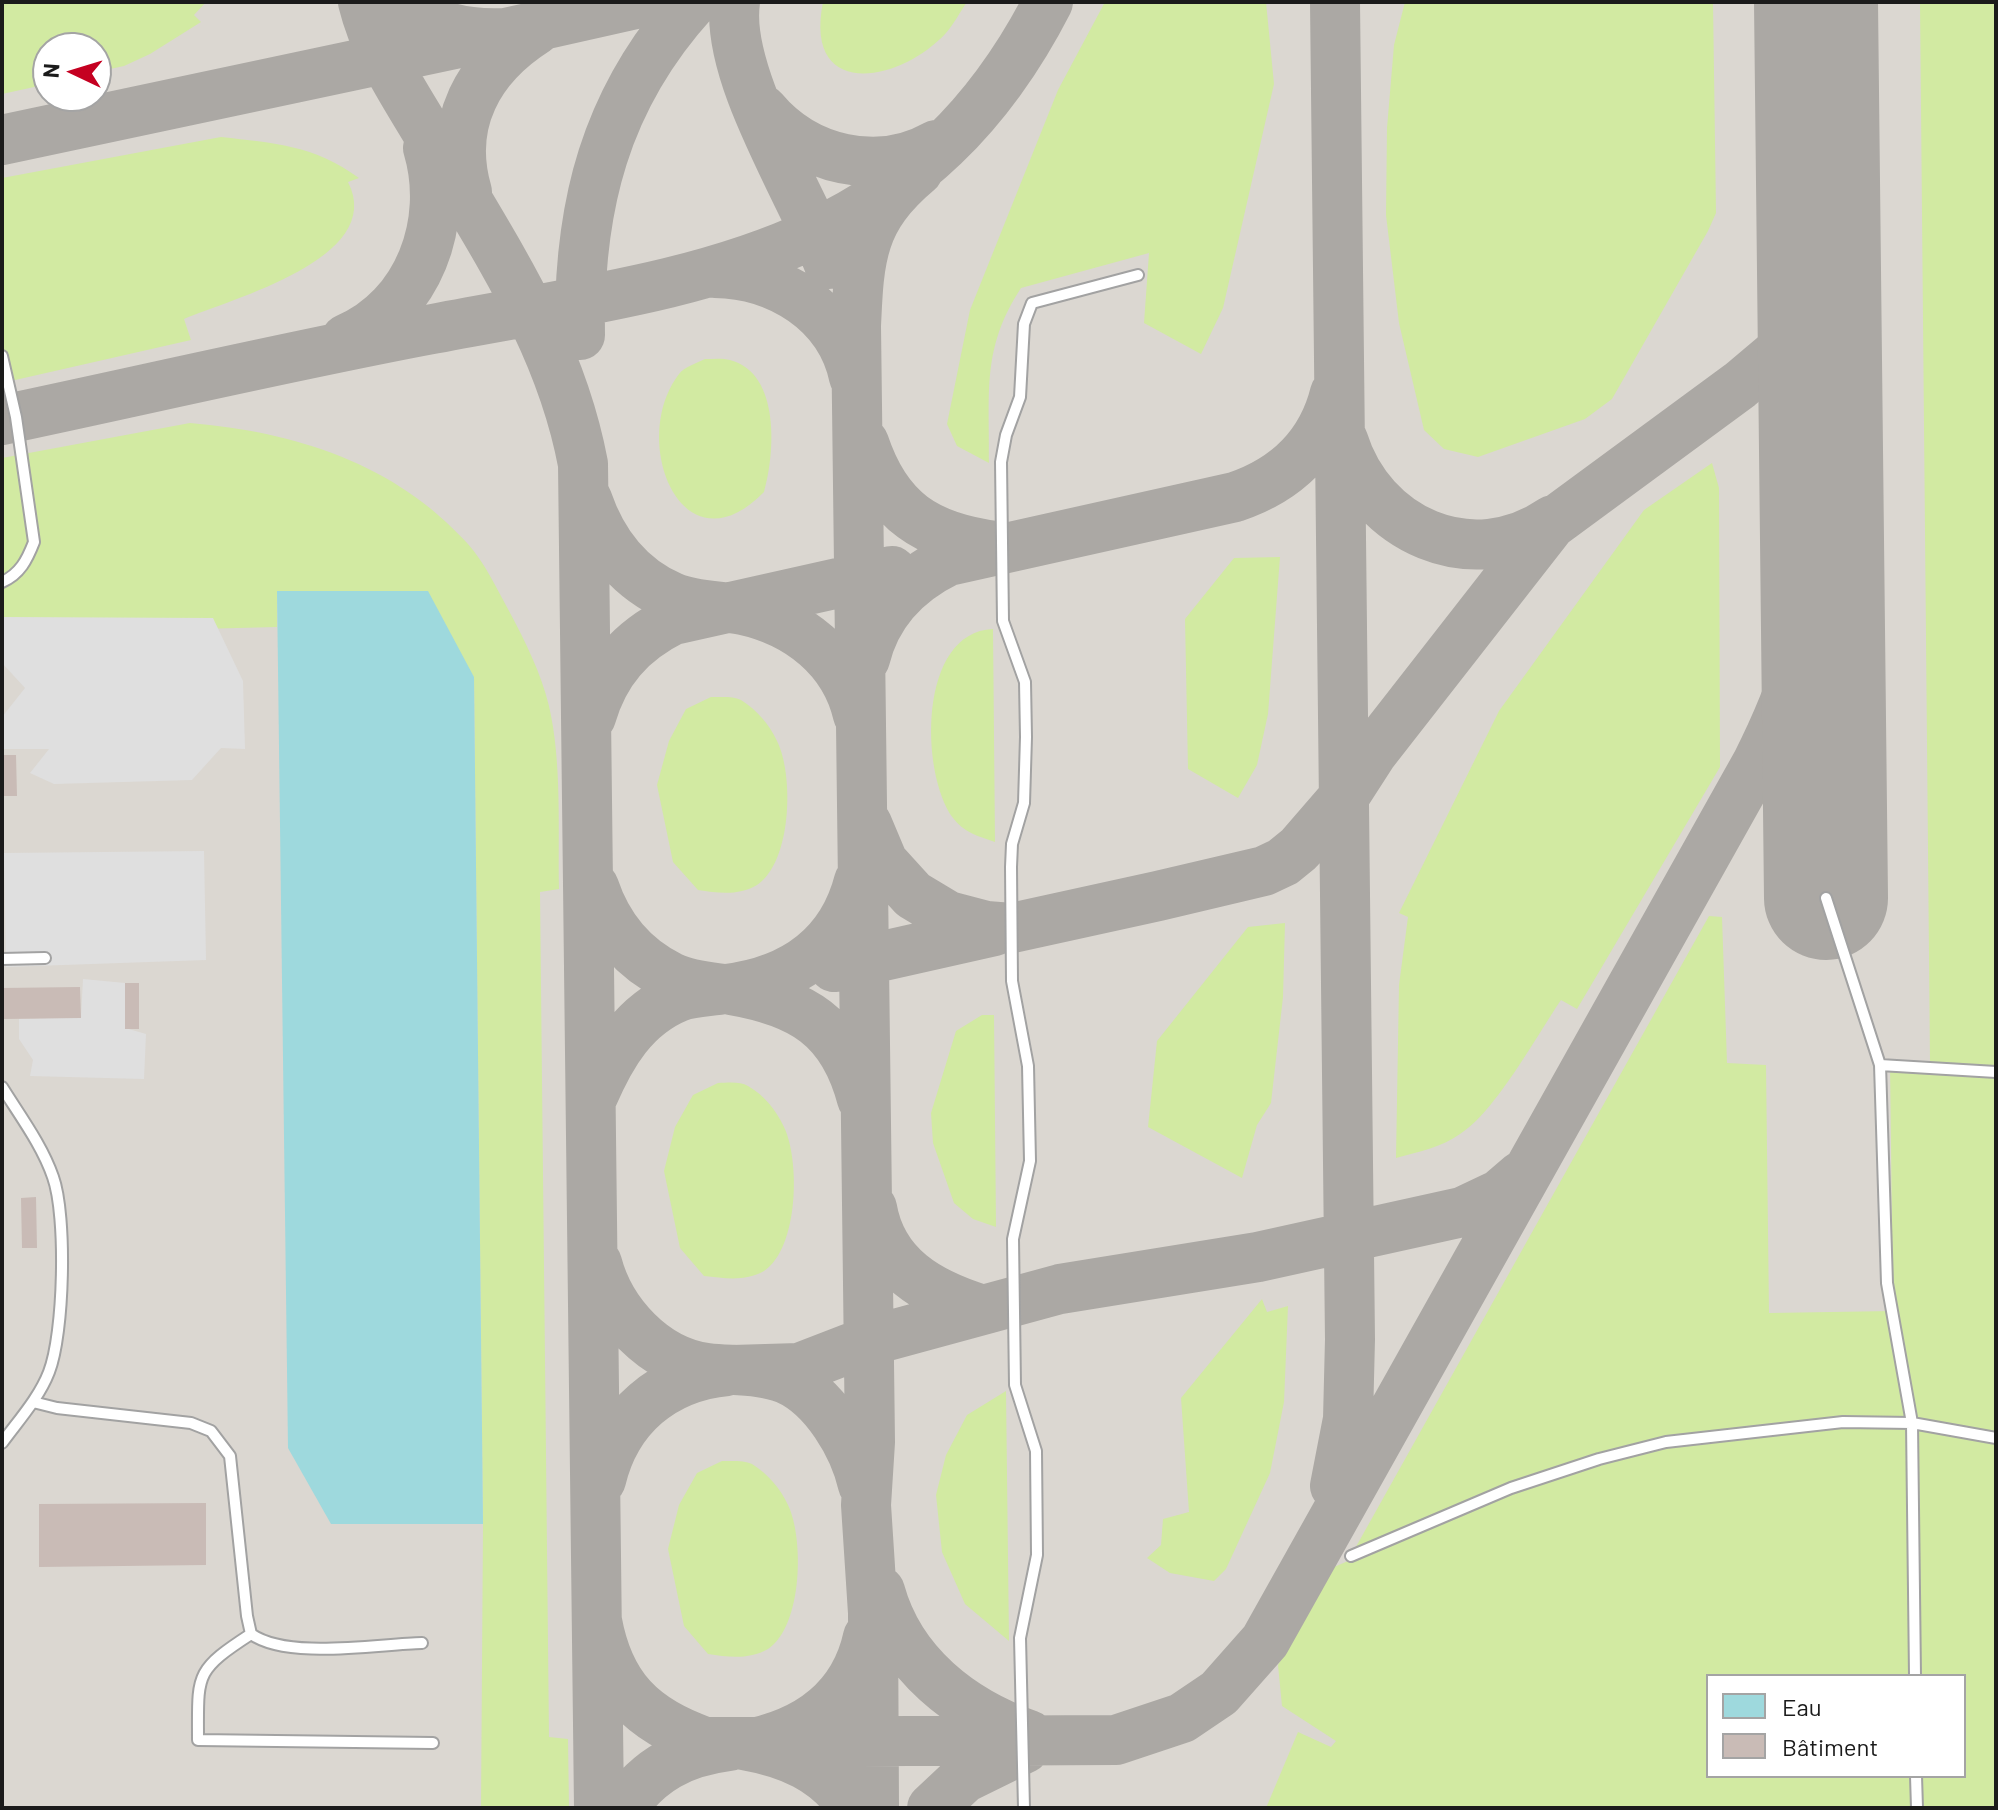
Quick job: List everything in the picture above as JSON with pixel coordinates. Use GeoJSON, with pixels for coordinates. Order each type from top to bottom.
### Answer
{"type":"FeatureCollection","features":[{"type":"Feature","properties":{"kind":"lane"},"geometry":{"type":"LineString","coordinates":[[1024,1808],[1020,1638],[1037,1555],[1036,1451],[1015,1385],[1013,1239],[1030,1161],[1028,1066],[1012,981],[1011,867],[1012,844],[1024,803],[1026,737],[1025,682],[1003,621],[1001,462],[1006,435],[1020,397],[1024,324],[1032,303],[1138,275]]}},
{"type":"Feature","properties":{"kind":"lane"},"geometry":{"type":"LineString","coordinates":[[2,356],[16,417],[34,542],[14,576],[2,582]]}},
{"type":"Feature","properties":{"kind":"lane"},"geometry":{"type":"LineString","coordinates":[[1826,898],[1880,1065],[1887,1283],[1912,1423],[1915,1674]]}},
{"type":"Feature","properties":{"kind":"lane"},"geometry":{"type":"LineString","coordinates":[[2,959],[45,958]]}},
{"type":"Feature","properties":{"kind":"lane"},"geometry":{"type":"LineString","coordinates":[[1880,1065],[1996,1072]]}},
{"type":"Feature","properties":{"kind":"lane"},"geometry":{"type":"LineString","coordinates":[[2,1443],[33,1402],[49,1374],[59,1331],[58,1206],[54,1178],[41,1150],[4,1094]]}},
{"type":"Feature","properties":{"kind":"lane"},"geometry":{"type":"LineString","coordinates":[[33,1402],[57,1408],[191,1423],[211,1431],[230,1456],[251,1634],[263,1642],[291,1648],[422,1643]]}},
{"type":"Feature","properties":{"kind":"lane"},"geometry":{"type":"LineString","coordinates":[[1351,1556],[1511,1488],[1599,1459],[1666,1442],[1843,1422],[1912,1423],[1996,1438]]}},
{"type":"Feature","properties":{"kind":"lane"},"geometry":{"type":"LineString","coordinates":[[251,1634],[205,1669],[198,1692],[198,1740],[433,1743]]}},
{"type":"Feature","properties":{"kind":"lane"},"geometry":{"type":"LineString","coordinates":[[1916,1778],[1917,1808]]}},
{"type":"Feature","properties":{"kind":"shaded area"},"geometry":{"type":"Polygon","coordinates":[[[2,2],[1996,2],[1996,1808],[2,1808],[2,2]]]}},
{"type":"Feature","properties":{"kind":"shaded area"},"geometry":{"type":"Polygon","coordinates":[[[2,617],[213,618],[243,681],[245,749],[221,748],[192,780],[54,784],[30,773],[49,749],[4,749],[2,744],[2,717],[25,688],[2,663],[2,617]]]}},
{"type":"Feature","properties":{"kind":"shaded area"},"geometry":{"type":"Polygon","coordinates":[[[204,851],[206,960],[6,967],[4,853],[204,851]]]}},
{"type":"Feature","properties":{"kind":"shaded area"},"geometry":{"type":"Polygon","coordinates":[[[83,979],[125,983],[125,1028],[146,1034],[144,1079],[30,1076],[33,1060],[19,1039],[19,1019],[81,1017],[83,979]]]}},
{"type":"Feature","properties":{"kind":"green space"},"geometry":{"type":"Polygon","coordinates":[[[2,2],[206,2],[194,15],[201,22],[150,54],[112,69],[112,32],[32,32],[32,87],[2,94],[2,2]]]}},
{"type":"Feature","properties":{"kind":"green space"},"geometry":{"type":"Polygon","coordinates":[[[823,2],[967,2],[946,33],[927,50],[905,63],[882,71],[860,73],[841,68],[827,56],[821,34],[823,2]]]}},
{"type":"Feature","properties":{"kind":"green space"},"geometry":{"type":"Polygon","coordinates":[[[1105,2],[1266,2],[1274,84],[1223,308],[1201,354],[1144,323],[1149,253],[1021,288],[999,331],[990,372],[989,463],[957,446],[947,424],[970,310],[1058,90],[1105,2]]]}},
{"type":"Feature","properties":{"kind":"green space"},"geometry":{"type":"Polygon","coordinates":[[[1405,2],[1713,2],[1716,213],[1708,231],[1612,399],[1585,419],[1478,457],[1444,449],[1424,430],[1399,323],[1386,215],[1387,128],[1394,45],[1405,2]]]}},
{"type":"Feature","properties":{"kind":"green space"},"geometry":{"type":"Polygon","coordinates":[[[1920,2],[1996,2],[1996,1808],[1266,1808],[1298,1732],[1331,1747],[1336,1741],[1282,1706],[1278,1665],[1334,1567],[1348,1561],[1709,916],[1722,917],[1727,1063],[1766,1065],[1769,1313],[1893,1311],[1890,1063],[1930,1067],[1920,2]]]}},
{"type":"Feature","properties":{"kind":"green space"},"geometry":{"type":"Polygon","coordinates":[[[221,137],[310,152],[359,178],[348,182],[354,209],[345,233],[326,253],[298,272],[184,319],[191,340],[2,383],[2,178],[221,137]]]}},
{"type":"Feature","properties":{"kind":"green space"},"geometry":{"type":"Polygon","coordinates":[[[705,359],[730,360],[747,368],[766,398],[772,437],[764,492],[735,514],[709,518],[688,509],[672,489],[662,462],[659,432],[665,401],[679,374],[705,359]]]}},
{"type":"Feature","properties":{"kind":"green space"},"geometry":{"type":"Polygon","coordinates":[[[190,423],[229,427],[305,444],[376,472],[409,492],[439,516],[480,559],[521,634],[546,694],[556,750],[559,820],[559,889],[540,892],[549,1737],[568,1739],[569,1808],[481,1808],[483,1524],[474,677],[277,592],[277,627],[2,634],[2,458],[190,423]]]}},
{"type":"Feature","properties":{"kind":"green space"},"geometry":{"type":"Polygon","coordinates":[[[1712,463],[1719,488],[1720,767],[1577,1009],[1561,1000],[1501,1092],[1460,1134],[1430,1149],[1396,1158],[1399,985],[1408,917],[1399,913],[1499,711],[1644,510],[1712,463]]]}},
{"type":"Feature","properties":{"kind":"green space"},"geometry":{"type":"Polygon","coordinates":[[[1280,557],[1268,714],[1257,765],[1238,798],[1188,769],[1185,619],[1234,558],[1280,557]]]}},
{"type":"Feature","properties":{"kind":"green space"},"geometry":{"type":"Polygon","coordinates":[[[993,629],[995,842],[967,830],[953,818],[942,797],[931,739],[932,708],[939,678],[950,653],[968,636],[993,629]]]}},
{"type":"Feature","properties":{"kind":"green space"},"geometry":{"type":"Polygon","coordinates":[[[711,697],[738,699],[757,713],[777,741],[786,775],[786,817],[777,858],[769,874],[757,885],[736,892],[698,890],[673,862],[657,785],[669,741],[686,709],[711,697]]]}},
{"type":"Feature","properties":{"kind":"green space"},"geometry":{"type":"Polygon","coordinates":[[[1285,923],[1283,997],[1271,1103],[1257,1125],[1242,1178],[1148,1127],[1157,1041],[1248,927],[1285,923]]]}},
{"type":"Feature","properties":{"kind":"green space"},"geometry":{"type":"Polygon","coordinates":[[[982,1015],[994,1015],[996,1227],[973,1219],[954,1203],[933,1143],[931,1113],[956,1031],[982,1015]]]}},
{"type":"Feature","properties":{"kind":"green space"},"geometry":{"type":"Polygon","coordinates":[[[718,1083],[745,1084],[764,1098],[784,1127],[793,1160],[793,1203],[784,1243],[776,1260],[764,1271],[742,1278],[704,1276],[680,1248],[664,1171],[675,1127],[693,1095],[718,1083]]]}},
{"type":"Feature","properties":{"kind":"green space"},"geometry":{"type":"Polygon","coordinates":[[[1262,1299],[1267,1312],[1288,1306],[1284,1402],[1270,1473],[1226,1569],[1214,1581],[1170,1573],[1147,1558],[1161,1545],[1163,1519],[1189,1512],[1181,1398],[1262,1299]]]}},
{"type":"Feature","properties":{"kind":"green space"},"geometry":{"type":"Polygon","coordinates":[[[1006,1391],[1009,1641],[965,1604],[942,1552],[936,1495],[946,1455],[967,1415],[1006,1391]]]}},
{"type":"Feature","properties":{"kind":"green space"},"geometry":{"type":"Polygon","coordinates":[[[722,1461],[749,1463],[768,1477],[788,1505],[797,1538],[797,1581],[788,1621],[780,1638],[768,1649],[746,1656],[708,1654],[684,1626],[668,1549],[679,1505],[697,1473],[722,1461]]]}},
{"type":"Feature","properties":{"kind":"water"},"geometry":{"type":"Polygon","coordinates":[[[277,591],[428,591],[474,677],[483,1524],[331,1524],[288,1448],[277,591]]]}},
{"type":"Feature","properties":{"kind":"building"},"geometry":{"type":"Polygon","coordinates":[[[2,755],[16,755],[17,796],[2,796],[2,755]]]}},
{"type":"Feature","properties":{"kind":"building"},"geometry":{"type":"Polygon","coordinates":[[[125,983],[139,983],[139,1029],[125,1029],[125,983]]]}},
{"type":"Feature","properties":{"kind":"building"},"geometry":{"type":"Polygon","coordinates":[[[80,987],[81,1018],[3,1019],[2,988],[80,987]]]}},
{"type":"Feature","properties":{"kind":"building"},"geometry":{"type":"Polygon","coordinates":[[[36,1197],[37,1248],[22,1248],[21,1198],[36,1197]]]}},
{"type":"Feature","properties":{"kind":"building"},"geometry":{"type":"Polygon","coordinates":[[[206,1503],[206,1565],[39,1567],[39,1504],[206,1503]]]}},
{"type":"Feature","properties":{"kind":"taxiway"},"geometry":{"type":"LineString","coordinates":[[363,2],[376,40],[393,75],[502,259],[542,337],[559,377],[583,464],[599,1808]]}},
{"type":"Feature","properties":{"kind":"taxiway"},"geometry":{"type":"LineString","coordinates":[[399,2],[424,18],[449,28],[491,33],[506,33],[644,2]]}},
{"type":"Feature","properties":{"kind":"taxiway"},"geometry":{"type":"LineString","coordinates":[[580,335],[584,243],[603,157],[618,116],[638,77],[693,2]]}},
{"type":"Feature","properties":{"kind":"taxiway"},"geometry":{"type":"LineString","coordinates":[[735,2],[735,31],[753,98],[829,264]]}},
{"type":"Feature","properties":{"kind":"taxiway"},"geometry":{"type":"LineString","coordinates":[[2,420],[321,351],[615,295],[703,274],[785,246],[861,209],[931,158],[993,90],[1048,2]]}},
{"type":"Feature","properties":{"kind":"taxiway"},"geometry":{"type":"LineString","coordinates":[[1335,2],[1350,1339],[1348,1419],[1335,1486]]}},
{"type":"Feature","properties":{"kind":"taxiway"},"geometry":{"type":"LineString","coordinates":[[467,192],[461,143],[472,99],[498,61],[536,30]]}},
{"type":"Feature","properties":{"kind":"taxiway"},"geometry":{"type":"LineString","coordinates":[[2,140],[506,33]]}},
{"type":"Feature","properties":{"kind":"taxiway"},"geometry":{"type":"LineString","coordinates":[[763,110],[800,141],[844,159],[867,162],[890,160],[914,155],[936,145]]}},
{"type":"Feature","properties":{"kind":"taxiway"},"geometry":{"type":"LineString","coordinates":[[346,339],[371,325],[393,306],[423,260],[435,205],[434,176],[428,148]]}},
{"type":"Feature","properties":{"kind":"taxiway"},"geometry":{"type":"LineString","coordinates":[[874,1808],[873,1613],[866,1505],[870,1442],[856,326],[859,279],[867,240],[885,206],[918,171]]}},
{"type":"Feature","properties":{"kind":"taxiway"},"geometry":{"type":"LineString","coordinates":[[867,824],[883,862],[913,895],[948,916],[986,926],[1012,928],[1264,871],[1283,862],[1299,849],[1344,797],[1373,752],[1551,524],[1740,385],[1785,347],[1799,327],[1810,302],[1819,247]]}},
{"type":"Feature","properties":{"kind":"taxiway"},"geometry":{"type":"LineString","coordinates":[[715,273],[761,280],[803,301],[835,333],[847,354],[854,377]]}},
{"type":"Feature","properties":{"kind":"taxiway"},"geometry":{"type":"LineString","coordinates":[[865,659],[885,613],[895,600],[933,569],[948,561],[1235,497],[1253,490],[1286,471],[1311,445],[1329,412],[1335,393]]}},
{"type":"Feature","properties":{"kind":"taxiway"},"geometry":{"type":"LineString","coordinates":[[1343,440],[1357,472],[1376,498],[1400,520],[1428,535],[1458,543],[1490,544],[1522,536],[1553,520]]}},
{"type":"Feature","properties":{"kind":"taxiway"},"geometry":{"type":"LineString","coordinates":[[864,443],[885,487],[913,517],[950,536],[996,546]]}},
{"type":"Feature","properties":{"kind":"taxiway"},"geometry":{"type":"LineString","coordinates":[[587,499],[609,544],[642,580],[672,597],[743,610],[782,623],[800,633],[830,660],[842,676],[858,715]]}},
{"type":"Feature","properties":{"kind":"taxiway"},"geometry":{"type":"LineString","coordinates":[[597,1621],[610,1665],[632,1698],[663,1723],[705,1742],[1116,1740],[1182,1718],[1219,1693],[1265,1641],[1757,763],[1783,707],[1801,653],[1814,597],[1821,536]]}},
{"type":"Feature","properties":{"kind":"taxiway"},"geometry":{"type":"LineString","coordinates":[[591,717],[603,685],[621,659],[644,638],[673,620],[892,571]]}},
{"type":"Feature","properties":{"kind":"taxiway"},"geometry":{"type":"LineString","coordinates":[[593,1096],[616,1051],[637,1025],[662,1005],[684,995],[750,985],[772,978],[811,957],[840,925],[859,881]]}},
{"type":"Feature","properties":{"kind":"taxiway"},"geometry":{"type":"LineString","coordinates":[[594,887],[606,915],[623,940],[657,969],[685,982],[778,1002],[816,1022],[843,1053],[862,1099]]}},
{"type":"Feature","properties":{"kind":"taxiway"},"geometry":{"type":"LineString","coordinates":[[834,967],[994,931]]}},
{"type":"Feature","properties":{"kind":"taxiway"},"geometry":{"type":"LineString","coordinates":[[733,1370],[799,1368],[869,1341],[1060,1289],[1258,1257],[1462,1212],[1500,1194],[1521,1176]]}},
{"type":"Feature","properties":{"kind":"taxiway"},"geometry":{"type":"LineString","coordinates":[[872,1208],[877,1229],[897,1262],[926,1286],[980,1309]]}},
{"type":"Feature","properties":{"kind":"taxiway"},"geometry":{"type":"LineString","coordinates":[[597,1263],[612,1300],[624,1316],[637,1332],[669,1356],[707,1368],[777,1376],[813,1397],[845,1439],[863,1485]]}},
{"type":"Feature","properties":{"kind":"taxiway"},"geometry":{"type":"LineString","coordinates":[[601,1480],[618,1437],[646,1404],[682,1382],[727,1371]]}},
{"type":"Feature","properties":{"kind":"taxiway"},"geometry":{"type":"LineString","coordinates":[[880,1591],[902,1641],[936,1681],[980,1713],[1029,1735]]}},
{"type":"Feature","properties":{"kind":"taxiway"},"geometry":{"type":"LineString","coordinates":[[853,1808],[831,1782],[805,1764],[743,1745],[787,1733],[824,1711],[851,1680],[868,1637]]}},
{"type":"Feature","properties":{"kind":"taxiway"},"geometry":{"type":"LineString","coordinates":[[623,1808],[644,1783],[668,1765],[697,1753],[729,1746]]}},
{"type":"Feature","properties":{"kind":"taxiway"},"geometry":{"type":"LineString","coordinates":[[932,1808],[964,1778],[1025,1748]]}},
{"type":"Feature","properties":{"kind":"runway"},"geometry":{"type":"LineString","coordinates":[[1816,2],[1826,898]]}}]}
